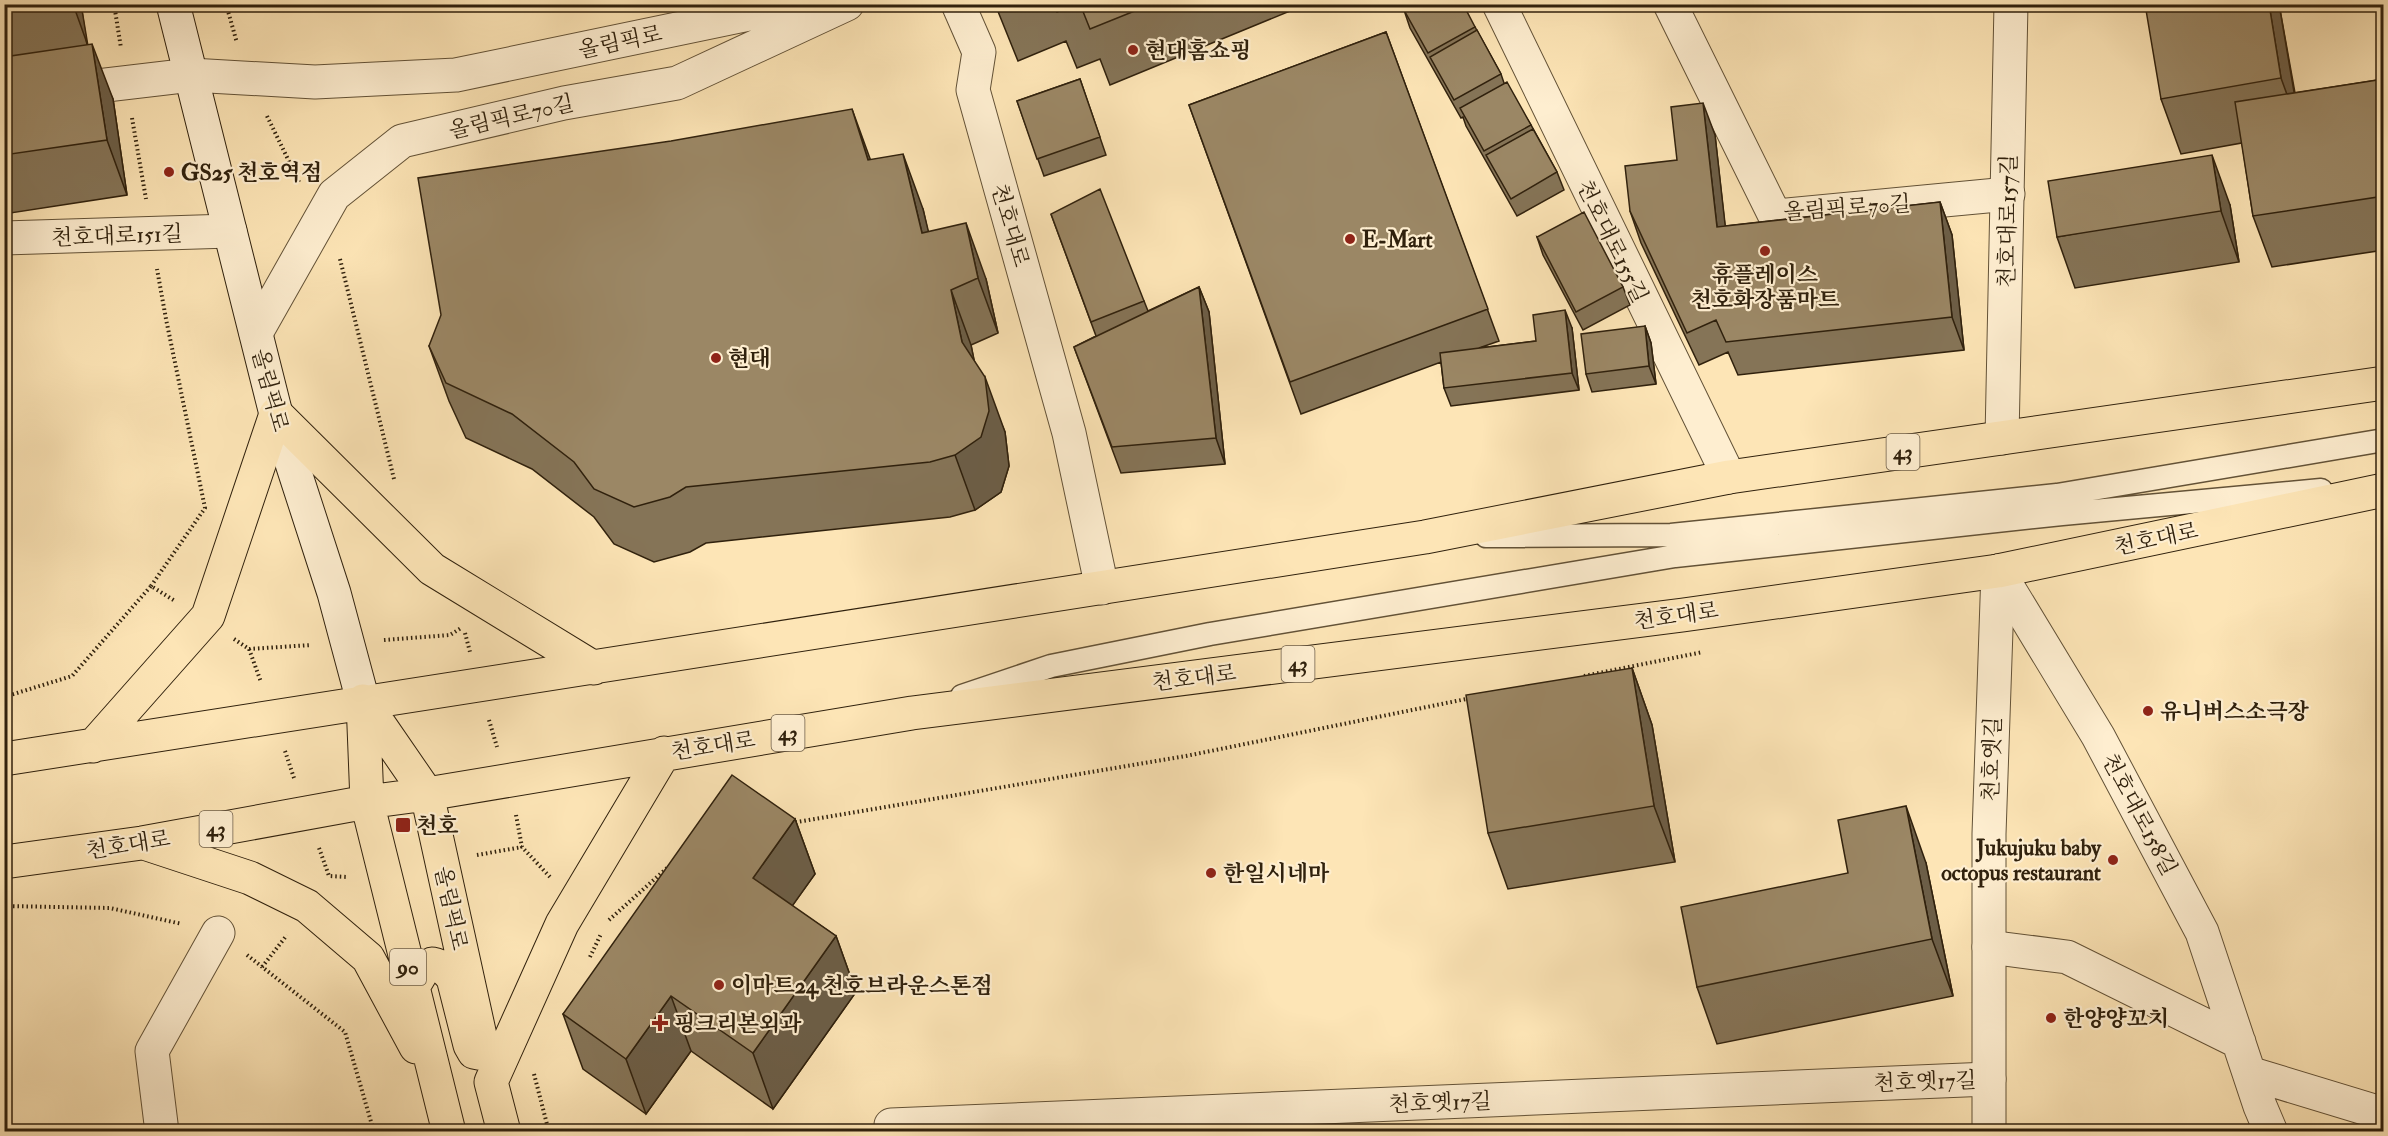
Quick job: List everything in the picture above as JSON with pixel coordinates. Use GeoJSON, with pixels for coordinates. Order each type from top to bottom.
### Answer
{"type":"FeatureCollection","features":[{"type":"Feature","properties":{"kind":"main road","name":"43"},"geometry":{"type":"LineString","coordinates":[[1425,537],[1729,477],[2384,382]]}},
{"type":"Feature","properties":{"kind":"main road"},"geometry":{"type":"LineString","coordinates":[[93,746],[208,616],[276,414],[432,569],[594,668]]}},
{"type":"Feature","properties":{"kind":"main road","name":"천호대로"},"geometry":{"type":"LineString","coordinates":[[4,862],[142,843],[367,802],[427,794],[912,712],[1683,615],[1998,571],[2384,490]]}},
{"type":"Feature","properties":{"kind":"main road"},"geometry":{"type":"LineString","coordinates":[[4,759],[363,701],[594,668],[1425,537]]}},
{"type":"Feature","properties":{"kind":"main road","name":"올림픽로"},"geometry":{"type":"LineString","coordinates":[[363,701],[427,794],[504,1131]]}},
{"type":"Feature","properties":{"kind":"main road","name":"올림픽로"},"geometry":{"type":"LineString","coordinates":[[363,701],[367,802],[449,1131]]}},
{"type":"Feature","properties":{"kind":"main road"},"geometry":{"type":"LineString","coordinates":[[413,987],[423,970],[432,964],[448,970],[453,978],[470,1045],[488,1068],[562,924],[664,753]]}},
{"type":"Feature","properties":{"kind":"main road"},"geometry":{"type":"LineString","coordinates":[[142,843],[250,878],[307,906],[368,958],[440,1091]]}},
{"type":"Feature","properties":{"kind":"street","name":"올림픽로"},"geometry":{"type":"LineString","coordinates":[[173,4],[276,414],[334,593],[363,701]]}},
{"type":"Feature","properties":{"kind":"street","name":"올림픽로"},"geometry":{"type":"LineString","coordinates":[[191,75],[315,82],[456,75],[797,4]]}},
{"type":"Feature","properties":{"kind":"street","name":"올림픽로70길"},"geometry":{"type":"LineString","coordinates":[[256,333],[334,195],[402,141],[564,103],[677,83],[847,4]]}},
{"type":"Feature","properties":{"kind":"street","name":"천호대로"},"geometry":{"type":"LineString","coordinates":[[958,4],[979,52],[973,90],[1070,433],[1102,588]]}},
{"type":"Feature","properties":{"kind":"street","name":"천호대로155길"},"geometry":{"type":"LineString","coordinates":[[1499,4],[1729,477]]}},
{"type":"Feature","properties":{"kind":"street","name":"올림픽로70길"},"geometry":{"type":"LineString","coordinates":[[1670,4],[1775,216],[2008,194]]}},
{"type":"Feature","properties":{"kind":"street","name":"천호대로157길"},"geometry":{"type":"LineString","coordinates":[[2002,438],[2012,4]]}},
{"type":"Feature","properties":{"kind":"street"},"geometry":{"type":"LineString","coordinates":[[4,97],[191,75]]}},
{"type":"Feature","properties":{"kind":"street","name":"천호대로151길"},"geometry":{"type":"LineString","coordinates":[[4,238],[230,231]]}},
{"type":"Feature","properties":{"kind":"street","name":"천호옛길"},"geometry":{"type":"LineString","coordinates":[[1989,1131],[1989,834],[1998,571]]}},
{"type":"Feature","properties":{"kind":"street","name":"천호대로158길"},"geometry":{"type":"LineString","coordinates":[[1998,571],[2098,736],[2202,932],[2271,1131]]}},
{"type":"Feature","properties":{"kind":"street"},"geometry":{"type":"LineString","coordinates":[[162,1131],[152,1051],[218,933]]}},
{"type":"Feature","properties":{"kind":"street"},"geometry":{"type":"LineString","coordinates":[[1989,947],[2067,957],[2239,1042]]}},
{"type":"Feature","properties":{"kind":"street"},"geometry":{"type":"LineString","coordinates":[[2249,1073],[2384,1114]]}},
{"type":"Feature","properties":{"kind":"street","name":"천호옛17길"},"geometry":{"type":"LineString","coordinates":[[891,1128],[1321,1119],[1989,1079]]}},
{"type":"Feature","properties":{"kind":"lane"},"geometry":{"type":"LineString","coordinates":[[1425,537],[1671,535],[2057,495],[2384,440]]}},
{"type":"Feature","properties":{"kind":"lane"},"geometry":{"type":"LineString","coordinates":[[912,712],[1051,666],[1210,634],[1675,556],[2062,514],[2384,484]]}},
{"type":"Feature","properties":{"kind":"path"},"geometry":{"type":"LineString","coordinates":[[4,697],[72,676],[151,586],[205,508],[166,320],[114,4]]}},
{"type":"Feature","properties":{"kind":"path"},"geometry":{"type":"LineString","coordinates":[[226,4],[248,78],[318,223],[336,244],[394,480]]}},
{"type":"Feature","properties":{"kind":"path"},"geometry":{"type":"LineString","coordinates":[[151,586],[249,649],[450,635],[463,627],[519,823],[522,847],[552,878]]}},
{"type":"Feature","properties":{"kind":"path"},"geometry":{"type":"LineString","coordinates":[[1580,676],[1708,651]]}},
{"type":"Feature","properties":{"kind":"path"},"geometry":{"type":"LineString","coordinates":[[788,824],[1186,756],[1476,698]]}},
{"type":"Feature","properties":{"kind":"path"},"geometry":{"type":"LineString","coordinates":[[493,852],[522,847]]}},
{"type":"Feature","properties":{"kind":"path"},"geometry":{"type":"LineString","coordinates":[[321,854],[328,876],[346,877]]}},
{"type":"Feature","properties":{"kind":"path"},"geometry":{"type":"LineString","coordinates":[[608,921],[675,861]]}},
{"type":"Feature","properties":{"kind":"path"},"geometry":{"type":"LineString","coordinates":[[4,906],[110,908],[218,933],[345,1032],[374,1131]]}},
{"type":"Feature","properties":{"kind":"path"},"geometry":{"type":"LineString","coordinates":[[587,964],[603,932]]}},
{"type":"Feature","properties":{"kind":"path"},"geometry":{"type":"LineString","coordinates":[[262,967],[287,934]]}},
{"type":"Feature","properties":{"kind":"path"},"geometry":{"type":"LineString","coordinates":[[533,1071],[549,1131]]}},
{"type":"Feature","properties":{"kind":"building"},"geometry":{"type":"Polygon","coordinates":[[[1053,4],[1077,4],[1057,12],[1053,4]]]}},
{"type":"Feature","properties":{"kind":"building"},"geometry":{"type":"Polygon","coordinates":[[[1080,4],[1152,4],[1090,29],[1080,4]]]}},
{"type":"Feature","properties":{"kind":"building"},"geometry":{"type":"Polygon","coordinates":[[[1414,4],[1463,4],[1475,27],[1428,53],[1404,10],[1414,4]]]}},
{"type":"Feature","properties":{"kind":"building"},"geometry":{"type":"Polygon","coordinates":[[[2145,4],[2269,4],[2281,78],[2161,99],[2145,4]]]}},
{"type":"Feature","properties":{"kind":"building"},"geometry":{"type":"Polygon","coordinates":[[[1477,30],[1501,74],[1454,100],[1430,57],[1477,30]]]}},
{"type":"Feature","properties":{"kind":"building","name":"E-Mart"},"geometry":{"type":"Polygon","coordinates":[[[1386,32],[1488,309],[1290,382],[1189,105],[1386,32]]]}},
{"type":"Feature","properties":{"kind":"building"},"geometry":{"type":"Polygon","coordinates":[[[92,44],[107,140],[4,155],[4,57],[92,44]]]}},
{"type":"Feature","properties":{"kind":"building"},"geometry":{"type":"Polygon","coordinates":[[[1080,79],[1100,137],[1037,159],[1017,101],[1080,79]]]}},
{"type":"Feature","properties":{"kind":"building"},"geometry":{"type":"Polygon","coordinates":[[[2384,79],[2384,196],[2253,216],[2235,102],[2384,79]]]}},
{"type":"Feature","properties":{"kind":"building"},"geometry":{"type":"Polygon","coordinates":[[[1507,82],[1531,125],[1484,151],[1460,108],[1507,82]]]}},
{"type":"Feature","properties":{"kind":"building"},"geometry":{"type":"Polygon","coordinates":[[[1703,103],[1717,227],[1940,202],[1952,317],[1726,342],[1716,320],[1687,333],[1630,211],[1625,166],[1677,160],[1671,107],[1703,103]]]}},
{"type":"Feature","properties":{"kind":"building","name":"현대"},"geometry":{"type":"Polygon","coordinates":[[[852,109],[868,160],[903,154],[922,233],[966,223],[978,278],[951,290],[962,342],[985,377],[989,411],[981,437],[955,455],[930,462],[686,487],[670,497],[634,507],[594,489],[574,462],[512,414],[446,383],[429,346],[441,315],[418,178],[671,141],[852,109]]]}},
{"type":"Feature","properties":{"kind":"building"},"geometry":{"type":"Polygon","coordinates":[[[1533,129],[1557,172],[1511,199],[1486,155],[1533,129]]]}},
{"type":"Feature","properties":{"kind":"building"},"geometry":{"type":"Polygon","coordinates":[[[2212,155],[2221,211],[2057,237],[2048,181],[2212,155]]]}},
{"type":"Feature","properties":{"kind":"building"},"geometry":{"type":"Polygon","coordinates":[[[1100,189],[1144,301],[1091,322],[1051,214],[1100,189]]]}},
{"type":"Feature","properties":{"kind":"building"},"geometry":{"type":"Polygon","coordinates":[[[1584,212],[1623,287],[1576,312],[1537,237],[1584,212]]]}},
{"type":"Feature","properties":{"kind":"building"},"geometry":{"type":"Polygon","coordinates":[[[1199,287],[1216,438],[1112,447],[1074,347],[1199,287]]]}},
{"type":"Feature","properties":{"kind":"building"},"geometry":{"type":"Polygon","coordinates":[[[1565,310],[1572,373],[1444,388],[1440,353],[1536,341],[1533,315],[1565,310]]]}},
{"type":"Feature","properties":{"kind":"building"},"geometry":{"type":"Polygon","coordinates":[[[1645,326],[1649,366],[1586,374],[1581,334],[1645,326]]]}},
{"type":"Feature","properties":{"kind":"building"},"geometry":{"type":"Polygon","coordinates":[[[1632,668],[1654,806],[1488,833],[1466,695],[1632,668]]]}},
{"type":"Feature","properties":{"kind":"building"},"geometry":{"type":"Polygon","coordinates":[[[732,775],[795,819],[753,878],[836,936],[753,1053],[671,996],[626,1059],[563,1014],[732,775]]]}},
{"type":"Feature","properties":{"kind":"building"},"geometry":{"type":"Polygon","coordinates":[[[1906,806],[1932,939],[1697,987],[1681,907],[1848,873],[1838,820],[1906,806]]]}},
{"type":"Feature","properties":{"kind":"place","name":"현대홈쇼핑"},"geometry":{"type":"Point","coordinates":[1133,50]}},
{"type":"Feature","properties":{"kind":"place","name":"GS25 천호역점"},"geometry":{"type":"Point","coordinates":[169,172]}},
{"type":"Feature","properties":{"kind":"place","name":"E-Mart"},"geometry":{"type":"Point","coordinates":[1350,239]}},
{"type":"Feature","properties":{"kind":"place","name":"휴플레이스 천호화장품마트"},"geometry":{"type":"Point","coordinates":[1765,251]}},
{"type":"Feature","properties":{"kind":"place","name":"현대"},"geometry":{"type":"Point","coordinates":[716,358]}},
{"type":"Feature","properties":{"kind":"place","name":"유니버스소극장"},"geometry":{"type":"Point","coordinates":[2148,711]}},
{"type":"Feature","properties":{"kind":"place","name":"천호"},"geometry":{"type":"Point","coordinates":[403,825]}},
{"type":"Feature","properties":{"kind":"place","name":"Jukujuku baby octopus restaurant"},"geometry":{"type":"Point","coordinates":[2113,860]}},
{"type":"Feature","properties":{"kind":"place","name":"한일시네마"},"geometry":{"type":"Point","coordinates":[1211,873]}},
{"type":"Feature","properties":{"kind":"place","name":"이마트24 천호브라운스톤점"},"geometry":{"type":"Point","coordinates":[719,985]}},
{"type":"Feature","properties":{"kind":"place","name":"한양양꼬치"},"geometry":{"type":"Point","coordinates":[2051,1018]}},
{"type":"Feature","properties":{"kind":"place","name":"핑크리본외과"},"geometry":{"type":"Point","coordinates":[660,1023]}}]}
